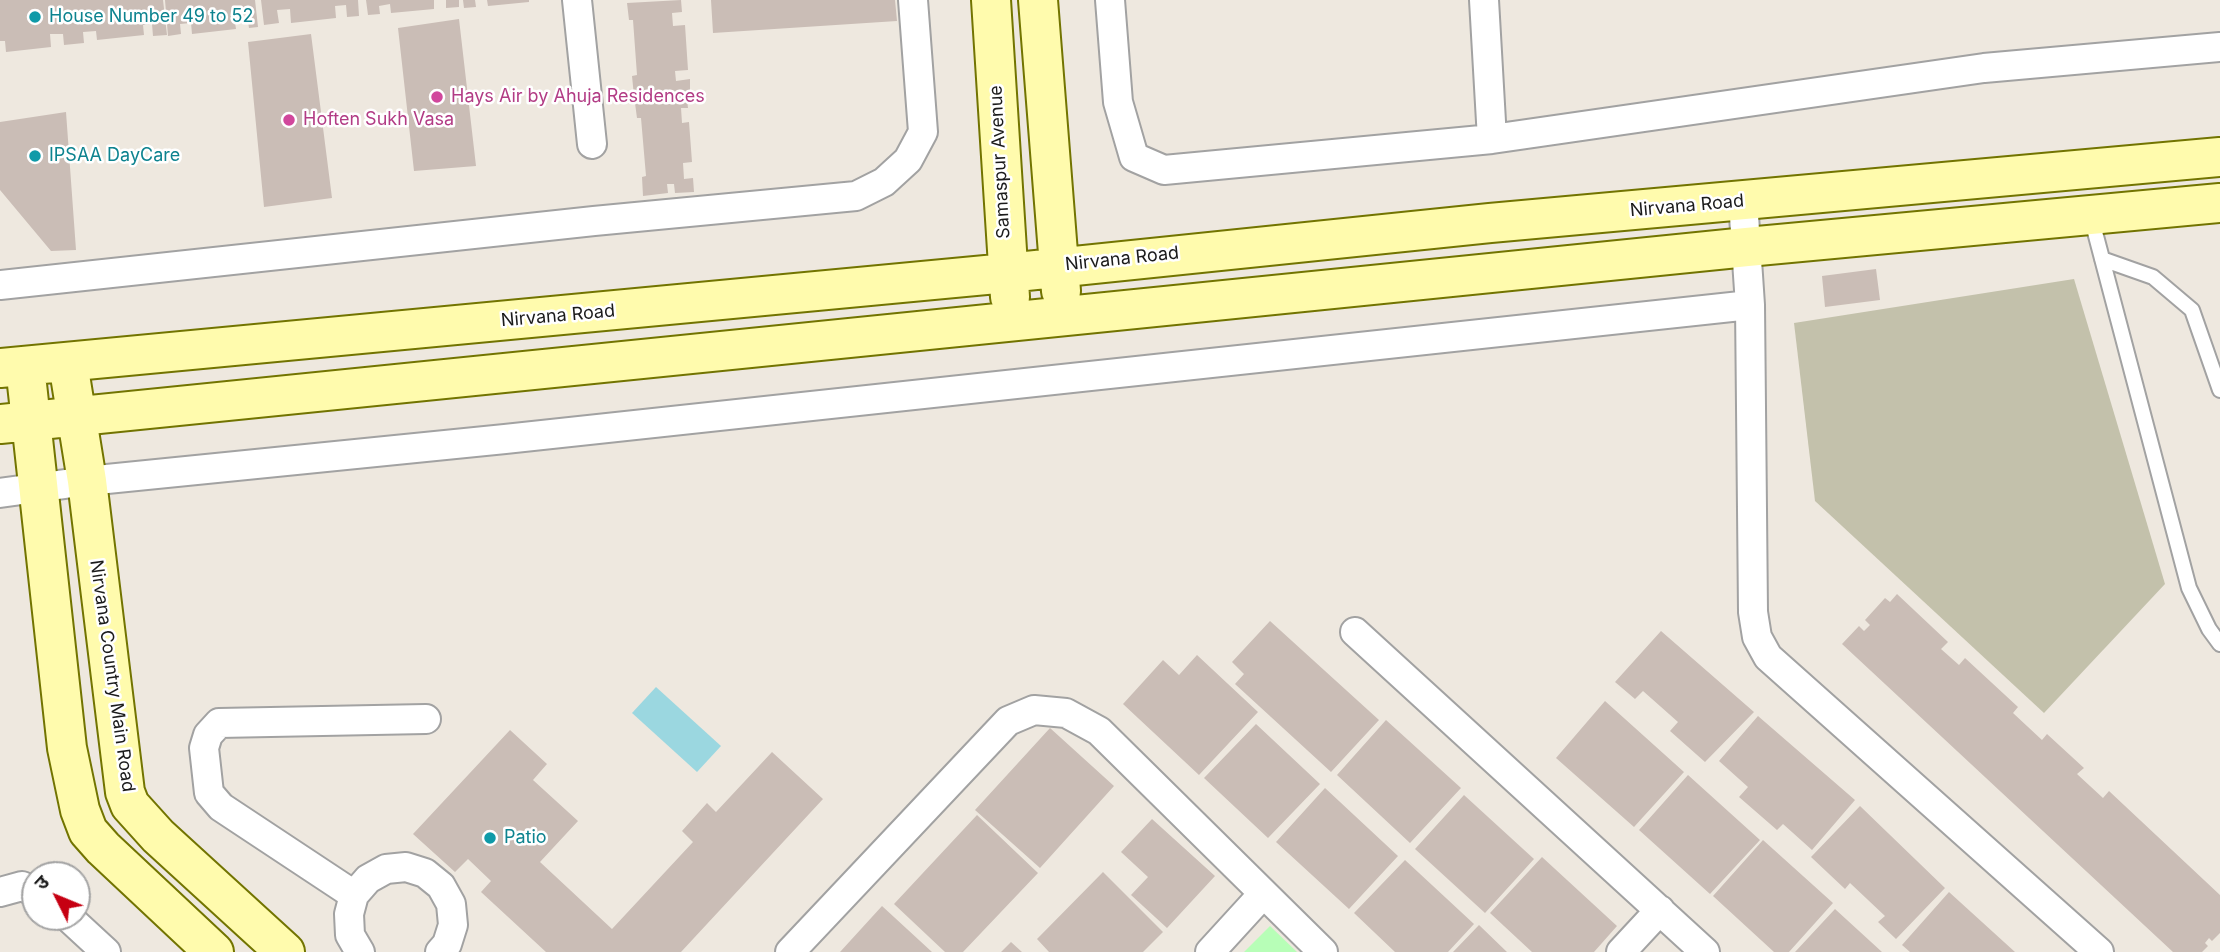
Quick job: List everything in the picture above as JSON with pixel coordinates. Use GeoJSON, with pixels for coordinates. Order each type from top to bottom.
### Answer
{"type":"FeatureCollection","features":[{"type":"Feature","properties":{"kind":"main road","name":"Samaspur Avenue"},"geometry":{"type":"LineString","coordinates":[[991,0],[1012,324]]}},
{"type":"Feature","properties":{"kind":"main road"},"geometry":{"type":"LineString","coordinates":[[1038,0],[1058,265],[1065,318]]}},
{"type":"Feature","properties":{"kind":"main road","name":"Nirvana Road"},"geometry":{"type":"LineString","coordinates":[[12,367],[1007,273],[1058,265],[2220,157]]}},
{"type":"Feature","properties":{"kind":"main road"},"geometry":{"type":"LineString","coordinates":[[16,423],[1012,324],[1747,247],[2220,203]]}},
{"type":"Feature","properties":{"kind":"main road","name":"Nirvana Country Main Road"},"geometry":{"type":"LineString","coordinates":[[68,363],[74,418],[87,481],[127,799],[158,836],[285,952]]}},
{"type":"Feature","properties":{"kind":"main road"},"geometry":{"type":"LineString","coordinates":[[12,367],[18,491],[67,748],[84,820],[88,831],[118,864],[214,952]]}},
{"type":"Feature","properties":{"kind":"street"},"geometry":{"type":"LineString","coordinates":[[577,0],[592,144]]}},
{"type":"Feature","properties":{"kind":"street"},"geometry":{"type":"LineString","coordinates":[[0,285],[594,220],[856,196],[884,182],[900,167],[923,132],[914,0]]}},
{"type":"Feature","properties":{"kind":"street"},"geometry":{"type":"LineString","coordinates":[[1110,0],[1118,102],[1134,157],[1164,170],[1492,139],[1984,68],[2220,47]]}},
{"type":"Feature","properties":{"kind":"street"},"geometry":{"type":"LineString","coordinates":[[1484,0],[1492,139]]}},
{"type":"Feature","properties":{"kind":"street"},"geometry":{"type":"LineString","coordinates":[[1743,201],[1750,305],[1752,612],[1757,637],[1768,657],[2099,952]]}},
{"type":"Feature","properties":{"kind":"street"},"geometry":{"type":"LineString","coordinates":[[18,491],[87,481],[519,438],[1750,305]]}},
{"type":"Feature","properties":{"kind":"street"},"geometry":{"type":"LineString","coordinates":[[1355,632],[1705,952]]}},
{"type":"Feature","properties":{"kind":"street"},"geometry":{"type":"LineString","coordinates":[[790,952],[1008,721],[1034,710],[1066,713],[1099,731],[1323,952]]}},
{"type":"Feature","properties":{"kind":"street"},"geometry":{"type":"LineString","coordinates":[[355,895],[221,807],[209,793],[204,748],[208,735],[219,723],[426,719]]}},
{"type":"Feature","properties":{"kind":"street"},"geometry":{"type":"LineString","coordinates":[[356,950],[349,914],[355,895],[368,879],[386,869],[406,867],[425,873],[441,886],[451,904],[453,925],[447,944],[440,952]]}},
{"type":"Feature","properties":{"kind":"street"},"geometry":{"type":"LineString","coordinates":[[0,892],[21,886]]}},
{"type":"Feature","properties":{"kind":"street"},"geometry":{"type":"LineString","coordinates":[[1210,952],[1264,894]]}},
{"type":"Feature","properties":{"kind":"street"},"geometry":{"type":"LineString","coordinates":[[1622,952],[1660,910]]}},
{"type":"Feature","properties":{"kind":"street"},"geometry":{"type":"LineString","coordinates":[[83,931],[106,952]]}},
{"type":"Feature","properties":{"kind":"lane"},"geometry":{"type":"LineString","coordinates":[[2091,215],[2189,587],[2209,629],[2220,644]]}},
{"type":"Feature","properties":{"kind":"lane"},"geometry":{"type":"LineString","coordinates":[[2102,259],[2153,276],[2192,310],[2220,390]]}},
{"type":"Feature","properties":{"kind":"shaded area"},"geometry":{"type":"Polygon","coordinates":[[[2074,279],[2165,584],[2044,713],[1815,501],[1794,323],[2074,279]]]}},
{"type":"Feature","properties":{"kind":"green space"},"geometry":{"type":"Polygon","coordinates":[[[1270,926],[1297,952],[1244,952],[1270,926]]]}},
{"type":"Feature","properties":{"kind":"water"},"geometry":{"type":"Polygon","coordinates":[[[656,687],[721,746],[697,772],[632,713],[656,687]]]}},
{"type":"Feature","properties":{"kind":"building"},"geometry":{"type":"Polygon","coordinates":[[[0,0],[163,0],[167,35],[153,36],[152,24],[143,25],[144,35],[97,40],[96,31],[83,32],[84,43],[64,45],[63,34],[50,34],[51,47],[6,52],[5,41],[0,41],[0,0]]]}},
{"type":"Feature","properties":{"kind":"building"},"geometry":{"type":"Polygon","coordinates":[[[165,0],[255,0],[258,27],[249,28],[247,15],[234,16],[236,29],[192,34],[191,23],[180,24],[181,34],[168,36],[165,0]]]}},
{"type":"Feature","properties":{"kind":"building"},"geometry":{"type":"Polygon","coordinates":[[[261,0],[358,0],[359,16],[347,17],[346,5],[335,6],[336,18],[291,23],[290,9],[277,10],[279,23],[264,25],[261,0]]]}},
{"type":"Feature","properties":{"kind":"building"},"geometry":{"type":"Polygon","coordinates":[[[366,0],[434,0],[434,9],[391,13],[390,4],[379,6],[380,14],[368,15],[366,0]]]}},
{"type":"Feature","properties":{"kind":"building"},"geometry":{"type":"Polygon","coordinates":[[[446,0],[459,0],[459,7],[446,8],[446,0]]]}},
{"type":"Feature","properties":{"kind":"building"},"geometry":{"type":"Polygon","coordinates":[[[463,0],[475,0],[476,7],[464,8],[463,0]]]}},
{"type":"Feature","properties":{"kind":"building"},"geometry":{"type":"Polygon","coordinates":[[[487,0],[529,0],[529,2],[488,6],[487,0]]]}},
{"type":"Feature","properties":{"kind":"building"},"geometry":{"type":"Polygon","coordinates":[[[681,0],[682,12],[672,13],[673,26],[685,25],[688,70],[675,71],[676,81],[690,79],[690,91],[686,91],[688,108],[681,108],[682,123],[689,122],[692,162],[683,163],[684,179],[693,178],[694,192],[675,193],[674,184],[667,184],[668,193],[643,196],[642,177],[646,176],[641,118],[637,118],[632,76],[637,75],[633,20],[629,20],[627,3],[681,0]]]}},
{"type":"Feature","properties":{"kind":"building"},"geometry":{"type":"Polygon","coordinates":[[[711,0],[895,0],[897,21],[713,33],[711,0]]]}},
{"type":"Feature","properties":{"kind":"building","name":"Hays Air by Ahuja Residences"},"geometry":{"type":"Polygon","coordinates":[[[459,19],[476,166],[414,171],[398,28],[459,19]]]}},
{"type":"Feature","properties":{"kind":"building","name":"Hoften Sukh Vasa"},"geometry":{"type":"Polygon","coordinates":[[[311,34],[332,198],[264,207],[248,42],[311,34]]]}},
{"type":"Feature","properties":{"kind":"building","name":"IPSAA DayCare"},"geometry":{"type":"Polygon","coordinates":[[[66,112],[76,250],[51,251],[0,190],[0,122],[66,112]]]}},
{"type":"Feature","properties":{"kind":"building"},"geometry":{"type":"Polygon","coordinates":[[[1876,269],[1880,300],[1825,307],[1822,276],[1876,269]]]}},
{"type":"Feature","properties":{"kind":"building"},"geometry":{"type":"Polygon","coordinates":[[[1897,594],[1948,642],[1941,649],[1959,665],[1965,658],[2018,707],[2013,713],[2042,740],[2047,734],[2084,768],[2077,774],[2103,798],[2109,791],[2220,895],[2220,933],[2212,941],[2209,938],[2205,943],[2208,946],[2202,952],[2173,952],[1842,644],[1859,626],[1864,631],[1870,625],[1865,620],[1885,598],[1890,602],[1897,594]]]}},
{"type":"Feature","properties":{"kind":"building"},"geometry":{"type":"Polygon","coordinates":[[[1270,621],[1379,720],[1331,772],[1235,684],[1244,674],[1232,662],[1270,621]]]}},
{"type":"Feature","properties":{"kind":"building"},"geometry":{"type":"Polygon","coordinates":[[[1661,631],[1754,712],[1705,762],[1670,731],[1678,722],[1643,691],[1635,699],[1615,682],[1661,631]]]}},
{"type":"Feature","properties":{"kind":"building"},"geometry":{"type":"Polygon","coordinates":[[[1197,655],[1258,712],[1199,775],[1123,704],[1163,660],[1179,675],[1197,655]]]}},
{"type":"Feature","properties":{"kind":"building"},"geometry":{"type":"Polygon","coordinates":[[[1605,701],[1684,772],[1634,827],[1556,758],[1605,701]]]}},
{"type":"Feature","properties":{"kind":"building"},"geometry":{"type":"Polygon","coordinates":[[[1758,716],[1855,800],[1812,850],[1783,824],[1777,830],[1739,797],[1748,787],[1719,761],[1758,716]]]}},
{"type":"Feature","properties":{"kind":"building"},"geometry":{"type":"Polygon","coordinates":[[[1386,720],[1461,788],[1410,843],[1337,775],[1386,720]]]}},
{"type":"Feature","properties":{"kind":"building"},"geometry":{"type":"Polygon","coordinates":[[[1256,724],[1320,784],[1268,838],[1204,778],[1256,724]]]}},
{"type":"Feature","properties":{"kind":"building"},"geometry":{"type":"Polygon","coordinates":[[[1050,728],[1114,786],[1040,868],[975,810],[1050,728]]]}},
{"type":"Feature","properties":{"kind":"building","name":"Patio"},"geometry":{"type":"Polygon","coordinates":[[[510,730],[547,764],[533,780],[578,821],[540,862],[612,929],[693,842],[682,831],[707,803],[716,812],[772,752],[823,799],[681,952],[546,952],[481,892],[491,881],[468,859],[455,872],[413,834],[510,730]]]}},
{"type":"Feature","properties":{"kind":"building"},"geometry":{"type":"Polygon","coordinates":[[[1688,775],[1760,840],[1710,894],[1639,830],[1688,775]]]}},
{"type":"Feature","properties":{"kind":"building"},"geometry":{"type":"Polygon","coordinates":[[[1325,788],[1398,856],[1349,909],[1276,842],[1325,788]]]}},
{"type":"Feature","properties":{"kind":"building"},"geometry":{"type":"Polygon","coordinates":[[[1464,795],[1534,859],[1485,913],[1415,849],[1464,795]]]}},
{"type":"Feature","properties":{"kind":"building"},"geometry":{"type":"Polygon","coordinates":[[[1860,806],[1945,888],[1896,939],[1878,922],[1885,916],[1850,883],[1845,889],[1811,857],[1860,806]]]}},
{"type":"Feature","properties":{"kind":"building"},"geometry":{"type":"Polygon","coordinates":[[[977,815],[1038,873],[963,952],[945,952],[894,904],[977,815]]]}},
{"type":"Feature","properties":{"kind":"building"},"geometry":{"type":"Polygon","coordinates":[[[1152,819],[1215,876],[1167,928],[1131,895],[1148,877],[1121,852],[1152,819]]]}},
{"type":"Feature","properties":{"kind":"building"},"geometry":{"type":"Polygon","coordinates":[[[1763,840],[1833,903],[1789,952],[1774,952],[1713,896],[1763,840]]]}},
{"type":"Feature","properties":{"kind":"building"},"geometry":{"type":"Polygon","coordinates":[[[1542,857],[1617,926],[1594,952],[1532,952],[1490,913],[1542,857]]]}},
{"type":"Feature","properties":{"kind":"building"},"geometry":{"type":"Polygon","coordinates":[[[1405,860],[1474,924],[1448,952],[1395,952],[1354,913],[1405,860]]]}},
{"type":"Feature","properties":{"kind":"building"},"geometry":{"type":"Polygon","coordinates":[[[1103,872],[1163,932],[1143,952],[1049,952],[1037,939],[1103,872]]]}},
{"type":"Feature","properties":{"kind":"building"},"geometry":{"type":"Polygon","coordinates":[[[1949,892],[2015,952],[1910,952],[1902,945],[1949,892]]]}},
{"type":"Feature","properties":{"kind":"building"},"geometry":{"type":"Polygon","coordinates":[[[882,906],[932,952],[840,952],[882,906]]]}},
{"type":"Feature","properties":{"kind":"building"},"geometry":{"type":"Polygon","coordinates":[[[1835,909],[1882,952],[1795,952],[1835,909]]]}},
{"type":"Feature","properties":{"kind":"building"},"geometry":{"type":"Polygon","coordinates":[[[1479,925],[1507,952],[1453,952],[1479,925]]]}},
{"type":"Feature","properties":{"kind":"building"},"geometry":{"type":"Polygon","coordinates":[[[1011,942],[1022,952],[1001,952],[1011,942]]]}},
{"type":"Feature","properties":{"kind":"place","name":"House Number 49 to 52"},"geometry":{"type":"Point","coordinates":[35,17]}},
{"type":"Feature","properties":{"kind":"place","name":"Hays Air by Ahuja Residences"},"geometry":{"type":"Point","coordinates":[437,97]}},
{"type":"Feature","properties":{"kind":"place","name":"Hoften Sukh Vasa"},"geometry":{"type":"Point","coordinates":[289,120]}},
{"type":"Feature","properties":{"kind":"place","name":"IPSAA DayCare"},"geometry":{"type":"Point","coordinates":[35,156]}},
{"type":"Feature","properties":{"kind":"place","name":"Patio"},"geometry":{"type":"Point","coordinates":[490,838]}}]}
